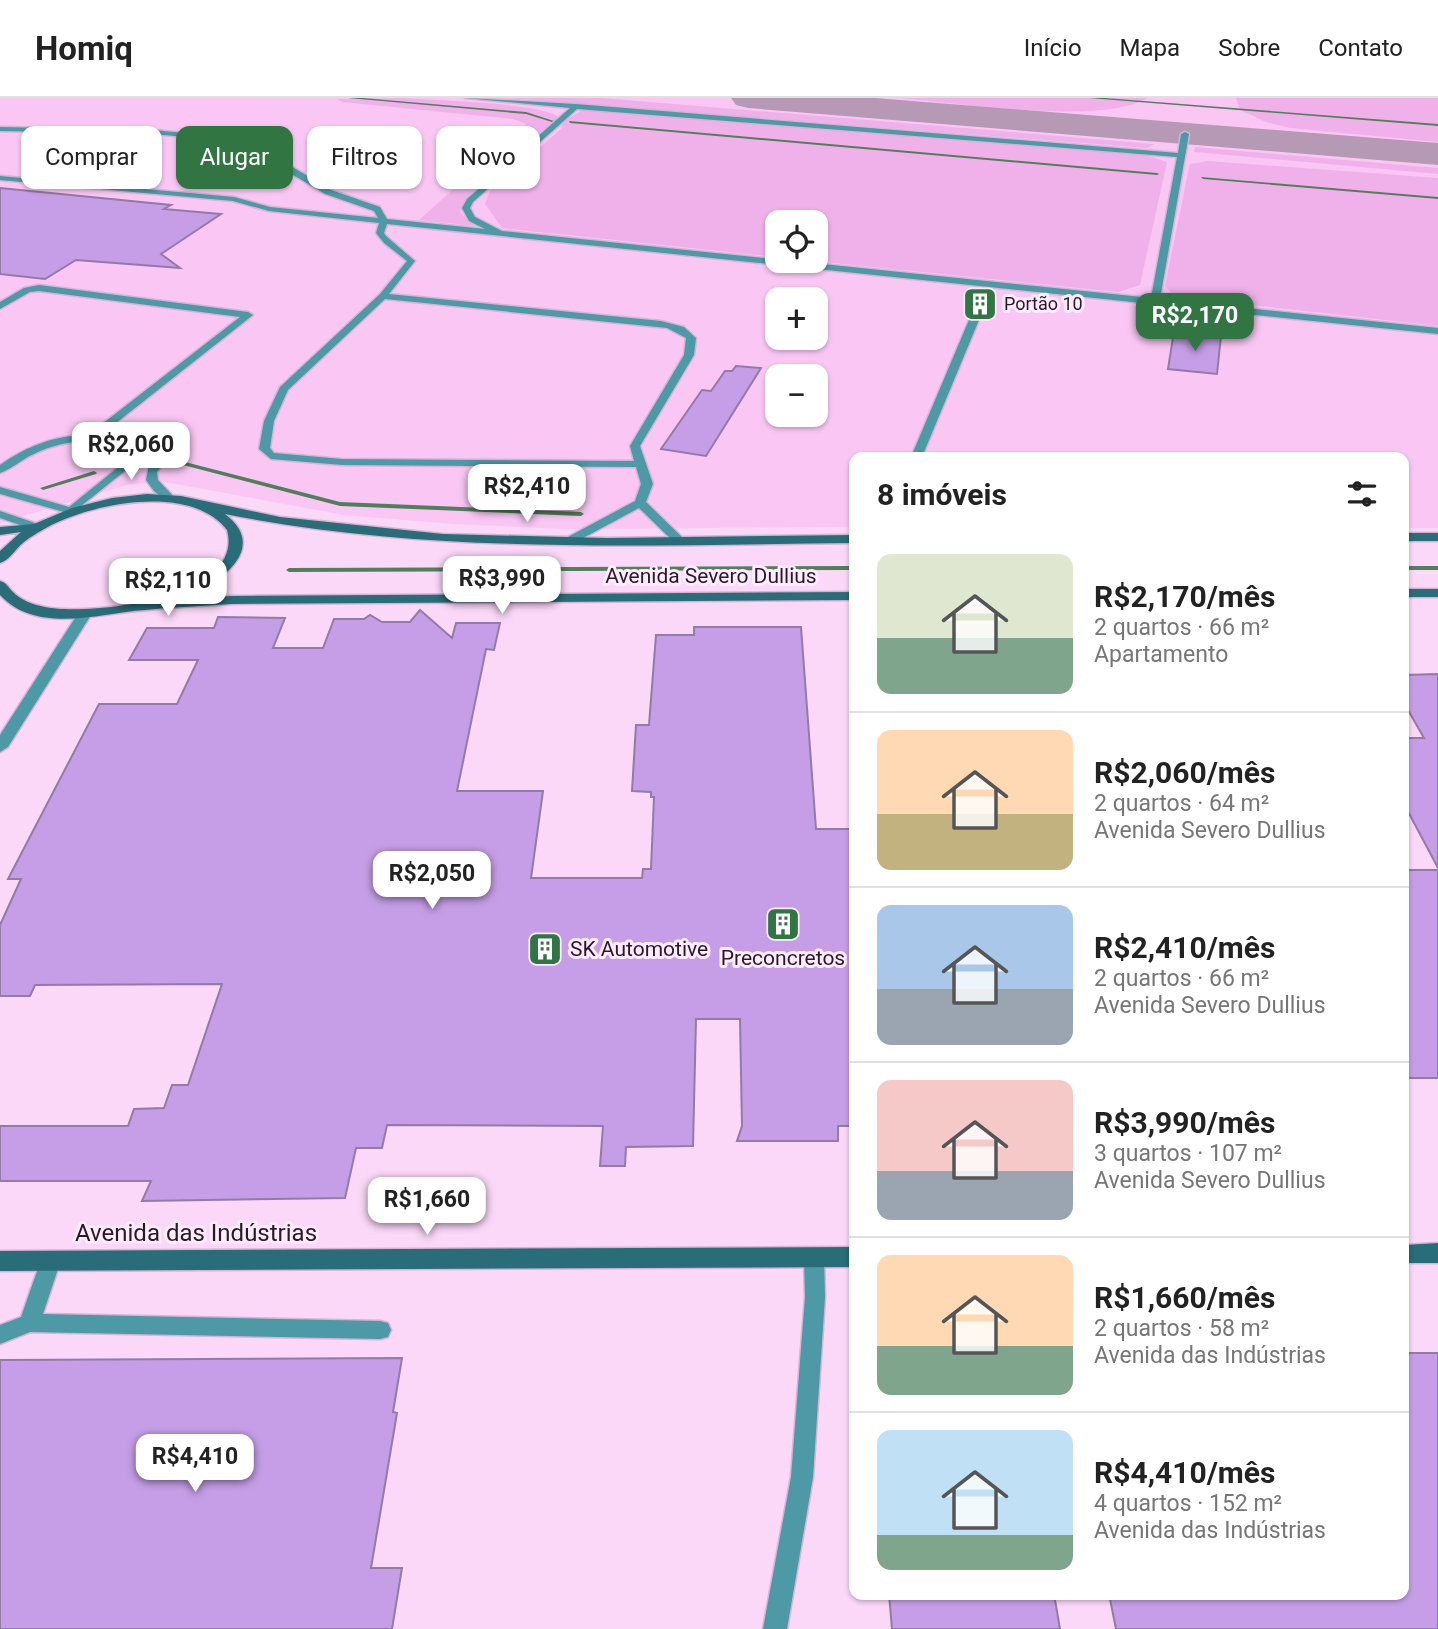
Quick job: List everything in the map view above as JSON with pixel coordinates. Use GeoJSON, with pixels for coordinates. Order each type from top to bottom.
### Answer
{"type":"FeatureCollection","features":[{"type":"Feature","properties":{"kind":"main road","name":"Avenida Severo Dullius"},"geometry":{"type":"LineString","coordinates":[[34,526],[71,511],[136,499],[170,499],[263,520],[358,533],[500,541],[849,539]]}},
{"type":"Feature","properties":{"kind":"main road"},"geometry":{"type":"LineString","coordinates":[[0,604],[84,615],[148,606],[202,584],[221,569],[233,554],[237,539],[232,525],[219,513],[199,505]]}},
{"type":"Feature","properties":{"kind":"main road"},"geometry":{"type":"LineString","coordinates":[[0,531],[34,526]]}},
{"type":"Feature","properties":{"kind":"main road"},"geometry":{"type":"LineString","coordinates":[[0,559],[6,549],[34,526]]}},
{"type":"Feature","properties":{"kind":"main road"},"geometry":{"type":"LineString","coordinates":[[1409,537],[1438,537]]}},
{"type":"Feature","properties":{"kind":"main road"},"geometry":{"type":"LineString","coordinates":[[0,586],[15,600],[34,608]]}},
{"type":"Feature","properties":{"kind":"main road"},"geometry":{"type":"LineString","coordinates":[[1409,593],[1438,593]]}},
{"type":"Feature","properties":{"kind":"main road","name":"Avenida Severo Dullius"},"geometry":{"type":"LineString","coordinates":[[148,606],[232,600],[849,596]]}},
{"type":"Feature","properties":{"kind":"main road"},"geometry":{"type":"LineString","coordinates":[[1409,1254],[1438,1253]]}},
{"type":"Feature","properties":{"kind":"main road","name":"Avenida das Indústrias"},"geometry":{"type":"LineString","coordinates":[[0,1261],[849,1256]]}},
{"type":"Feature","properties":{"kind":"street"},"geometry":{"type":"LineString","coordinates":[[0,747],[64,642],[84,615]]}},
{"type":"Feature","properties":{"kind":"lane"},"geometry":{"type":"LineString","coordinates":[[468,98],[1180,155]]}},
{"type":"Feature","properties":{"kind":"lane"},"geometry":{"type":"LineString","coordinates":[[500,233],[472,219],[466,208],[470,201],[576,106]]}},
{"type":"Feature","properties":{"kind":"lane"},"geometry":{"type":"LineString","coordinates":[[0,129],[153,132],[218,138],[257,149],[328,192],[377,209],[384,221],[380,233],[386,243],[406,253],[411,261],[383,296],[284,389],[269,421],[264,449],[271,456],[342,462],[640,464]]}},
{"type":"Feature","properties":{"kind":"lane"},"geometry":{"type":"LineString","coordinates":[[1155,301],[1185,134]]}},
{"type":"Feature","properties":{"kind":"lane"},"geometry":{"type":"LineString","coordinates":[[0,178],[234,200],[270,209],[989,288],[1155,301],[1438,331]]}},
{"type":"Feature","properties":{"kind":"lane"},"geometry":{"type":"LineString","coordinates":[[0,306],[32,288],[248,315],[92,437]]}},
{"type":"Feature","properties":{"kind":"lane"},"geometry":{"type":"LineString","coordinates":[[383,296],[640,321],[685,331],[691,338],[689,355],[635,446],[647,484],[640,503],[570,541]]}},
{"type":"Feature","properties":{"kind":"lane"},"geometry":{"type":"LineString","coordinates":[[918,452],[979,308]]}},
{"type":"Feature","properties":{"kind":"lane"},"geometry":{"type":"LineString","coordinates":[[107,425],[165,433],[175,439],[173,445],[153,463],[152,472],[158,488],[170,499]]}},
{"type":"Feature","properties":{"kind":"lane"},"geometry":{"type":"LineString","coordinates":[[0,470],[37,446],[92,437],[144,443],[150,448],[71,511],[0,490]]}},
{"type":"Feature","properties":{"kind":"lane"},"geometry":{"type":"LineString","coordinates":[[640,503],[679,540]]}},
{"type":"Feature","properties":{"kind":"lane"},"geometry":{"type":"LineString","coordinates":[[0,514],[34,526]]}},
{"type":"Feature","properties":{"kind":"lane"},"geometry":{"type":"LineString","coordinates":[[775,1629],[802,1477],[815,1297],[814,1257]]}},
{"type":"Feature","properties":{"kind":"lane"},"geometry":{"type":"LineString","coordinates":[[29,1322],[51,1260]]}},
{"type":"Feature","properties":{"kind":"lane"},"geometry":{"type":"LineString","coordinates":[[0,1335],[29,1322],[380,1330]]}},
{"type":"Feature","properties":{"kind":"shaded area"},"geometry":{"type":"Polygon","coordinates":[[[0,98],[1438,98],[1438,528],[1409,528],[1409,452],[849,452],[849,527],[565,529],[453,524],[344,515],[165,482],[130,484],[0,523],[0,98]]]}},
{"type":"Feature","properties":{"kind":"shaded area"},"geometry":{"type":"Polygon","coordinates":[[[403,98],[510,105],[549,112],[558,117],[540,133],[540,126],[524,126],[526,124],[513,119],[342,102],[337,99],[403,98]]]}},
{"type":"Feature","properties":{"kind":"shaded area"},"geometry":{"type":"Polygon","coordinates":[[[505,98],[602,98],[1155,144],[1147,148],[505,98]]]}},
{"type":"Feature","properties":{"kind":"shaded area"},"geometry":{"type":"Polygon","coordinates":[[[899,98],[1148,98],[1126,106],[1097,111],[1064,112],[991,108],[899,98]]]}},
{"type":"Feature","properties":{"kind":"shaded area"},"geometry":{"type":"Polygon","coordinates":[[[1236,98],[1438,98],[1438,142],[1290,128],[1266,122],[1240,110],[1236,98]]]}},
{"type":"Feature","properties":{"kind":"shaded area"},"geometry":{"type":"Polygon","coordinates":[[[599,110],[1139,153],[1167,162],[1140,285],[1118,292],[828,263],[828,210],[765,210],[765,256],[502,228],[485,204],[490,191],[540,189],[540,147],[562,128],[561,123],[581,111],[599,110]]]}},
{"type":"Feature","properties":{"kind":"shaded area"},"geometry":{"type":"Polygon","coordinates":[[[1195,147],[1438,168],[1438,174],[1194,152],[1195,147]]]}},
{"type":"Feature","properties":{"kind":"shaded area"},"geometry":{"type":"Polygon","coordinates":[[[1208,161],[1438,178],[1438,326],[1174,296],[1165,286],[1190,164],[1208,161]]]}},
{"type":"Feature","properties":{"kind":"shaded area"},"geometry":{"type":"Polygon","coordinates":[[[454,189],[478,189],[464,202],[460,212],[474,226],[419,220],[454,189]]]}},
{"type":"Feature","properties":{"kind":"building"},"geometry":{"type":"Polygon","coordinates":[[[0,188],[171,205],[164,209],[221,214],[161,254],[180,268],[76,260],[45,279],[0,274],[0,188]]]}},
{"type":"Feature","properties":{"kind":"building"},"geometry":{"type":"Polygon","coordinates":[[[1174,331],[1221,336],[1217,374],[1168,369],[1174,331]]]}},
{"type":"Feature","properties":{"kind":"building"},"geometry":{"type":"Polygon","coordinates":[[[736,366],[761,368],[706,456],[661,449],[702,390],[711,391],[725,371],[732,371],[736,366]]]}},
{"type":"Feature","properties":{"kind":"building"},"geometry":{"type":"Polygon","coordinates":[[[420,610],[452,638],[456,623],[500,623],[494,650],[486,649],[457,791],[543,791],[531,878],[642,878],[643,869],[651,869],[654,797],[651,797],[651,792],[632,791],[636,725],[649,725],[656,635],[694,635],[694,627],[801,627],[816,829],[849,829],[849,1126],[838,1126],[838,1141],[737,1141],[742,1126],[740,1019],[696,1019],[693,1146],[626,1147],[625,1166],[600,1166],[603,1126],[387,1125],[382,1148],[356,1148],[345,1198],[142,1201],[151,1181],[0,1181],[0,1126],[128,1126],[134,1109],[164,1108],[172,1085],[188,1085],[222,984],[35,985],[30,996],[0,996],[0,925],[21,879],[8,879],[99,704],[177,704],[198,660],[129,660],[147,628],[214,628],[218,617],[285,618],[273,648],[323,648],[334,619],[364,619],[370,615],[382,622],[410,622],[420,610]]]}},
{"type":"Feature","properties":{"kind":"building"},"geometry":{"type":"Polygon","coordinates":[[[1438,674],[1438,868],[1409,813],[1409,738],[1424,738],[1409,712],[1409,675],[1438,674]]]}},
{"type":"Feature","properties":{"kind":"building"},"geometry":{"type":"Polygon","coordinates":[[[1409,870],[1438,870],[1438,1078],[1409,1078],[1409,870]]]}},
{"type":"Feature","properties":{"kind":"building"},"geometry":{"type":"Polygon","coordinates":[[[1409,1353],[1438,1353],[1438,1629],[1116,1629],[1110,1600],[1409,1600],[1409,1353]]]}},
{"type":"Feature","properties":{"kind":"building"},"geometry":{"type":"Polygon","coordinates":[[[402,1358],[393,1412],[397,1413],[371,1568],[402,1568],[392,1629],[0,1629],[0,1360],[402,1358]]]}},
{"type":"Feature","properties":{"kind":"building"},"geometry":{"type":"Polygon","coordinates":[[[890,1600],[1055,1600],[1060,1629],[892,1629],[890,1600]]]}},
{"type":"Feature","properties":{"kind":"waterway"},"geometry":{"type":"LineString","coordinates":[[350,98],[526,113],[552,121]]}},
{"type":"Feature","properties":{"kind":"waterway"},"geometry":{"type":"LineString","coordinates":[[1091,98],[1438,125]]}},
{"type":"Feature","properties":{"kind":"waterway"},"geometry":{"type":"LineString","coordinates":[[570,122],[1157,174]]}},
{"type":"Feature","properties":{"kind":"waterway"},"geometry":{"type":"LineString","coordinates":[[1203,178],[1438,198]]}},
{"type":"Feature","properties":{"kind":"waterway"},"geometry":{"type":"LineString","coordinates":[[185,464],[340,504],[581,514]]}},
{"type":"Feature","properties":{"kind":"waterway"},"geometry":{"type":"LineString","coordinates":[[43,488],[94,473]]}},
{"type":"Feature","properties":{"kind":"waterway"},"geometry":{"type":"LineString","coordinates":[[289,570],[849,568]]}},
{"type":"Feature","properties":{"kind":"waterway"},"geometry":{"type":"LineString","coordinates":[[1409,568],[1438,568]]}},
{"type":"Feature","properties":{"kind":"taxiway"},"geometry":{"type":"LineString","coordinates":[[748,98],[1438,154]]}},
{"type":"Feature","properties":{"kind":"place","name":"Portão 10"},"geometry":{"type":"Point","coordinates":[980,304]}},
{"type":"Feature","properties":{"kind":"place","name":"Preconcretos"},"geometry":{"type":"Point","coordinates":[783,924]}},
{"type":"Feature","properties":{"kind":"place","name":"SK Automotive"},"geometry":{"type":"Point","coordinates":[545,949]}}]}
